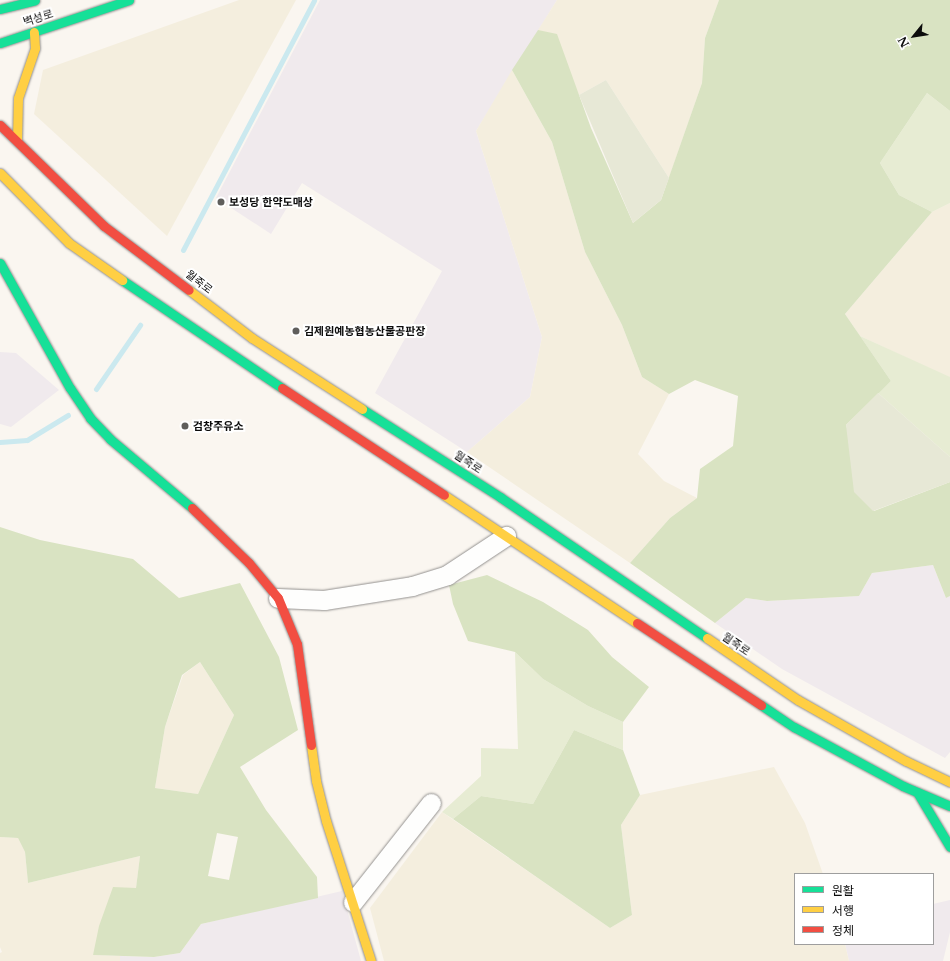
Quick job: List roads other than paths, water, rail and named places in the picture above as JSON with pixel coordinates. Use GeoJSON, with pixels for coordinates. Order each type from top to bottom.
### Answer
{"type":"FeatureCollection","features":[{"type":"Feature","properties":{"kind":"main road","name":"벽성로"},"geometry":{"type":"LineString","coordinates":[[2,8],[35,0]]}},
{"type":"Feature","properties":{"kind":"main road","name":"벽성로"},"geometry":{"type":"LineString","coordinates":[[0,43],[129,0]]}},
{"type":"Feature","properties":{"kind":"main road"},"geometry":{"type":"LineString","coordinates":[[17,141],[18,98],[35,48],[34,32]]}},
{"type":"Feature","properties":{"kind":"main road","name":"월죽로"},"geometry":{"type":"LineString","coordinates":[[0,124],[104,226],[252,338],[500,497],[798,700],[906,761],[950,782]]}},
{"type":"Feature","properties":{"kind":"main road"},"geometry":{"type":"LineString","coordinates":[[0,173],[69,243],[199,333],[794,727],[917,792],[950,806]]}},
{"type":"Feature","properties":{"kind":"main road"},"geometry":{"type":"LineString","coordinates":[[0,263],[70,388],[90,418],[110,439],[202,517],[249,563],[278,598],[296,644],[316,781],[371,961]]}},
{"type":"Feature","properties":{"kind":"main road"},"geometry":{"type":"LineString","coordinates":[[917,792],[950,847]]}},
{"type":"Feature","properties":{"kind":"street"},"geometry":{"type":"LineString","coordinates":[[278,598],[324,600],[412,586],[447,575],[506,536]]}},
{"type":"Feature","properties":{"kind":"street"},"geometry":{"type":"LineString","coordinates":[[352,902],[431,803]]}},
{"type":"Feature","properties":{"kind":"waterway"},"geometry":{"type":"LineString","coordinates":[[183,250],[314,0]]}},
{"type":"Feature","properties":{"kind":"waterway"},"geometry":{"type":"LineString","coordinates":[[96,389],[140,325]]}},
{"type":"Feature","properties":{"kind":"waterway"},"geometry":{"type":"LineString","coordinates":[[0,442],[27,440],[68,415]]}},
{"type":"Feature","properties":{"kind":"place","name":"보성당 한약도매상"},"geometry":{"type":"Point","coordinates":[221,202]}},
{"type":"Feature","properties":{"kind":"place","name":"김제원예농협농산물공판장"},"geometry":{"type":"Point","coordinates":[296,331]}},
{"type":"Feature","properties":{"kind":"place","name":"검창주유소"},"geometry":{"type":"Point","coordinates":[185,426]}}]}
